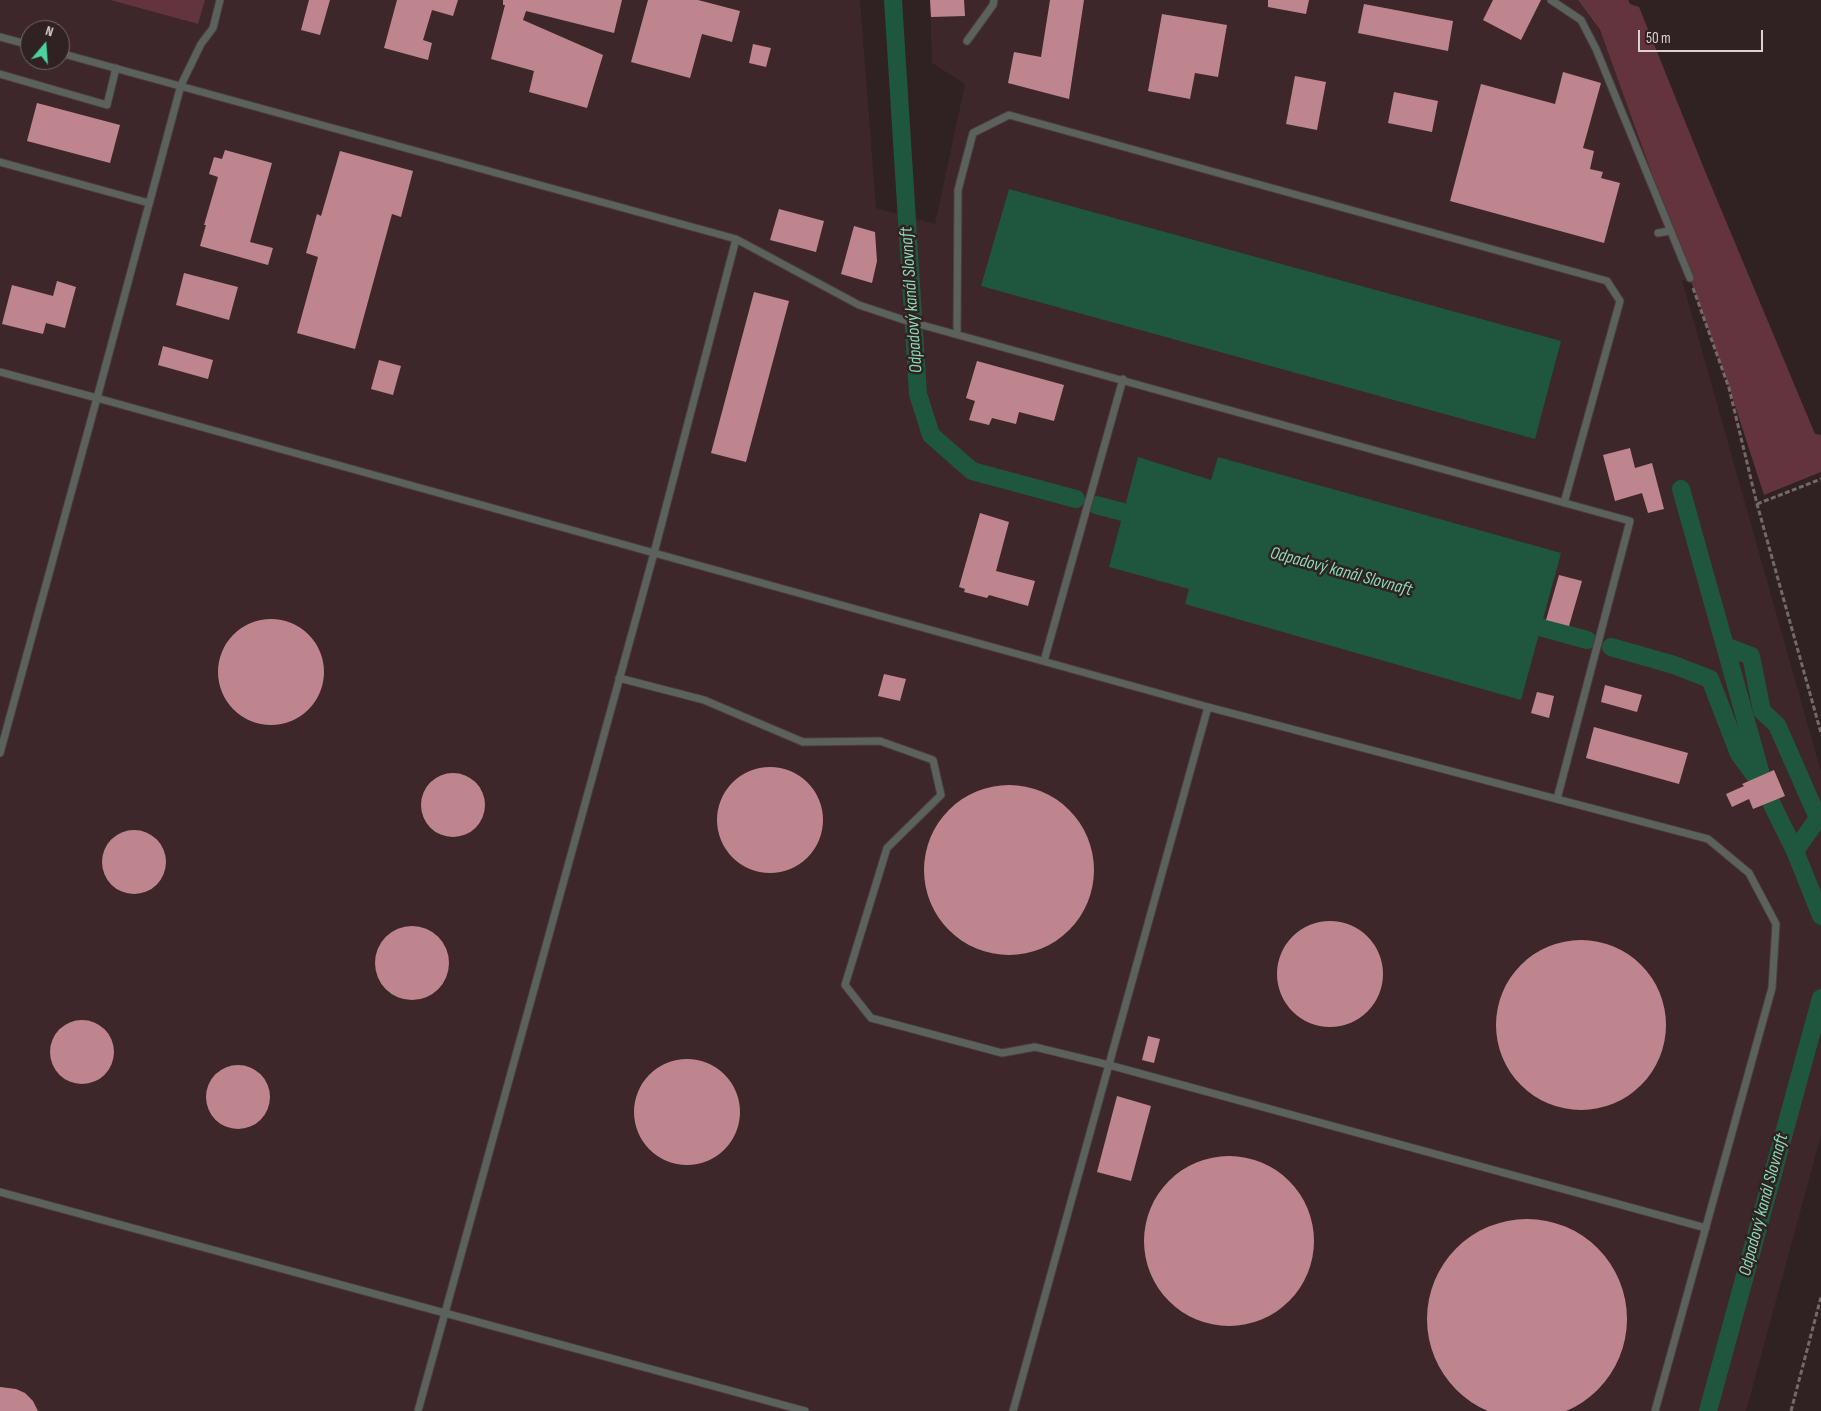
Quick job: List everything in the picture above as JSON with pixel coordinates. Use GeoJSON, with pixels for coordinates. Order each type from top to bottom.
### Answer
{"type":"FeatureCollection","features":[{"type":"Feature","properties":{"kind":"lane"},"geometry":{"type":"LineString","coordinates":[[0,753],[181,86],[201,44],[213,28],[220,0]]}},
{"type":"Feature","properties":{"kind":"lane"},"geometry":{"type":"LineString","coordinates":[[967,41],[993,6],[994,0]]}},
{"type":"Feature","properties":{"kind":"lane"},"geometry":{"type":"LineString","coordinates":[[1551,0],[1580,20],[1596,49],[1690,278]]}},
{"type":"Feature","properties":{"kind":"lane"},"geometry":{"type":"LineString","coordinates":[[0,37],[20,42]]}},
{"type":"Feature","properties":{"kind":"lane"},"geometry":{"type":"LineString","coordinates":[[70,56],[736,239],[859,305],[904,320],[1123,379],[1630,521],[1557,799]]}},
{"type":"Feature","properties":{"kind":"lane"},"geometry":{"type":"LineString","coordinates":[[0,74],[107,106],[116,68]]}},
{"type":"Feature","properties":{"kind":"lane"},"geometry":{"type":"LineString","coordinates":[[957,334],[958,190],[973,133],[1009,115],[1608,281],[1620,301],[1564,503]]}},
{"type":"Feature","properties":{"kind":"lane"},"geometry":{"type":"LineString","coordinates":[[0,162],[149,203]]}},
{"type":"Feature","properties":{"kind":"lane"},"geometry":{"type":"LineString","coordinates":[[1658,233],[1670,231]]}},
{"type":"Feature","properties":{"kind":"lane"},"geometry":{"type":"LineString","coordinates":[[418,1411],[654,553],[736,239]]}},
{"type":"Feature","properties":{"kind":"lane"},"geometry":{"type":"LineString","coordinates":[[0,372],[1208,707],[1708,840],[1749,873],[1776,924],[1772,988],[1655,1411]]}},
{"type":"Feature","properties":{"kind":"lane"},"geometry":{"type":"LineString","coordinates":[[1044,661],[1123,379]]}},
{"type":"Feature","properties":{"kind":"lane"},"geometry":{"type":"LineString","coordinates":[[619,678],[704,700],[803,742],[880,741],[933,760],[941,795],[887,848],[845,985],[871,1018],[1002,1053],[1035,1046],[1706,1228]]}},
{"type":"Feature","properties":{"kind":"lane"},"geometry":{"type":"LineString","coordinates":[[1013,1411],[1208,707]]}},
{"type":"Feature","properties":{"kind":"lane"},"geometry":{"type":"LineString","coordinates":[[0,1192],[804,1411]]}},
{"type":"Feature","properties":{"kind":"path"},"geometry":{"type":"LineString","coordinates":[[1690,278],[1729,388],[1757,504],[1821,733]]}},
{"type":"Feature","properties":{"kind":"path"},"geometry":{"type":"LineString","coordinates":[[1757,504],[1821,478]]}},
{"type":"Feature","properties":{"kind":"path"},"geometry":{"type":"LineString","coordinates":[[1791,1411],[1821,1297]]}},
{"type":"Feature","properties":{"kind":"shaded area"},"geometry":{"type":"Polygon","coordinates":[[[0,0],[110,0],[198,24],[205,0],[860,0],[876,208],[935,224],[965,84],[932,63],[930,0],[1578,0],[1599,30],[1703,285],[1682,280],[1821,772],[1821,1135],[1746,1411],[0,1411],[0,0]]]}},
{"type":"Feature","properties":{"kind":"shaded area"},"geometry":{"type":"Polygon","coordinates":[[[110,0],[205,0],[198,24],[110,0]]]}},
{"type":"Feature","properties":{"kind":"shaded area"},"geometry":{"type":"Polygon","coordinates":[[[1578,0],[1628,0],[1630,4],[1639,7],[1815,434],[1821,435],[1821,472],[1764,495],[1727,381],[1600,30],[1578,0]]]}},
{"type":"Feature","properties":{"kind":"water"},"geometry":{"type":"Polygon","coordinates":[[[1009,189],[1561,341],[1535,439],[981,286],[1009,189]]]}},
{"type":"Feature","properties":{"kind":"water"},"geometry":{"type":"Polygon","coordinates":[[[1138,457],[1211,480],[1218,457],[1561,553],[1521,700],[1185,604],[1189,589],[1109,567],[1138,457]]]}},
{"type":"Feature","properties":{"kind":"building"},"geometry":{"type":"Polygon","coordinates":[[[309,0],[330,0],[320,35],[301,30],[309,0]]]}},
{"type":"Feature","properties":{"kind":"building"},"geometry":{"type":"Polygon","coordinates":[[[397,0],[458,0],[453,16],[432,10],[423,40],[432,43],[428,60],[384,48],[397,0]]]}},
{"type":"Feature","properties":{"kind":"building"},"geometry":{"type":"Polygon","coordinates":[[[503,0],[622,0],[614,33],[526,11],[523,20],[603,55],[587,108],[529,92],[534,71],[491,59],[505,5],[503,5],[503,0]]]}},
{"type":"Feature","properties":{"kind":"building"},"geometry":{"type":"Polygon","coordinates":[[[648,0],[698,0],[740,11],[732,42],[702,34],[690,78],[631,62],[648,0]]]}},
{"type":"Feature","properties":{"kind":"building"},"geometry":{"type":"Polygon","coordinates":[[[930,0],[964,0],[965,16],[931,17],[930,0]]]}},
{"type":"Feature","properties":{"kind":"building"},"geometry":{"type":"Polygon","coordinates":[[[1050,0],[1084,0],[1069,99],[1008,83],[1014,52],[1041,57],[1050,0]]]}},
{"type":"Feature","properties":{"kind":"building"},"geometry":{"type":"Polygon","coordinates":[[[1268,0],[1309,0],[1306,14],[1268,7],[1268,0]]]}},
{"type":"Feature","properties":{"kind":"building"},"geometry":{"type":"Polygon","coordinates":[[[1493,0],[1541,0],[1521,40],[1483,20],[1493,0]]]}},
{"type":"Feature","properties":{"kind":"building"},"geometry":{"type":"Polygon","coordinates":[[[1364,4],[1453,21],[1448,51],[1358,33],[1364,4]]]}},
{"type":"Feature","properties":{"kind":"building"},"geometry":{"type":"Polygon","coordinates":[[[1162,14],[1227,25],[1218,77],[1195,73],[1190,99],[1148,91],[1162,14]]]}},
{"type":"Feature","properties":{"kind":"building"},"geometry":{"type":"Polygon","coordinates":[[[753,44],[771,48],[766,67],[749,63],[753,44]]]}},
{"type":"Feature","properties":{"kind":"building"},"geometry":{"type":"Polygon","coordinates":[[[1563,72],[1601,83],[1583,148],[1594,151],[1590,169],[1603,172],[1601,178],[1620,183],[1604,243],[1450,201],[1481,84],[1555,104],[1563,72]]]}},
{"type":"Feature","properties":{"kind":"building"},"geometry":{"type":"Polygon","coordinates":[[[1295,76],[1326,82],[1317,130],[1286,124],[1295,76]]]}},
{"type":"Feature","properties":{"kind":"building"},"geometry":{"type":"Polygon","coordinates":[[[1394,92],[1438,101],[1432,132],[1388,123],[1394,92]]]}},
{"type":"Feature","properties":{"kind":"building"},"geometry":{"type":"Polygon","coordinates":[[[37,103],[120,125],[110,163],[27,141],[37,103]]]}},
{"type":"Feature","properties":{"kind":"building"},"geometry":{"type":"Polygon","coordinates":[[[225,150],[272,163],[250,242],[273,248],[268,265],[200,246],[218,177],[209,174],[214,157],[222,159],[225,150]]]}},
{"type":"Feature","properties":{"kind":"building"},"geometry":{"type":"Polygon","coordinates":[[[340,151],[413,171],[401,217],[392,214],[355,349],[297,333],[318,257],[306,253],[317,214],[321,216],[340,151]]]}},
{"type":"Feature","properties":{"kind":"building"},"geometry":{"type":"Polygon","coordinates":[[[779,209],[824,221],[816,252],[770,240],[779,209]]]}},
{"type":"Feature","properties":{"kind":"building"},"geometry":{"type":"Polygon","coordinates":[[[854,226],[875,232],[877,261],[872,283],[841,274],[854,226]]]}},
{"type":"Feature","properties":{"kind":"building"},"geometry":{"type":"Polygon","coordinates":[[[184,273],[238,287],[229,320],[176,305],[184,273]]]}},
{"type":"Feature","properties":{"kind":"building"},"geometry":{"type":"Polygon","coordinates":[[[57,281],[76,287],[65,328],[46,323],[43,334],[2,324],[12,285],[53,296],[57,281]]]}},
{"type":"Feature","properties":{"kind":"building"},"geometry":{"type":"Polygon","coordinates":[[[754,292],[789,301],[746,462],[711,453],[754,292]]]}},
{"type":"Feature","properties":{"kind":"building"},"geometry":{"type":"Polygon","coordinates":[[[163,346],[213,360],[208,379],[158,365],[163,346]]]}},
{"type":"Feature","properties":{"kind":"building"},"geometry":{"type":"Polygon","coordinates":[[[379,360],[401,366],[393,395],[371,389],[379,360]]]}},
{"type":"Feature","properties":{"kind":"building"},"geometry":{"type":"Polygon","coordinates":[[[977,361],[1064,385],[1054,421],[1019,412],[1016,424],[992,418],[989,425],[969,420],[975,401],[966,398],[977,361]]]}},
{"type":"Feature","properties":{"kind":"building"},"geometry":{"type":"Polygon","coordinates":[[[1630,448],[1635,468],[1652,463],[1664,509],[1648,513],[1642,493],[1615,501],[1603,455],[1630,448]]]}},
{"type":"Feature","properties":{"kind":"building"},"geometry":{"type":"Polygon","coordinates":[[[980,513],[1009,522],[996,571],[1035,581],[1028,606],[989,595],[987,598],[964,592],[965,589],[959,587],[980,513]]]}},
{"type":"Feature","properties":{"kind":"building"},"geometry":{"type":"Polygon","coordinates":[[[1559,575],[1582,581],[1569,626],[1546,620],[1559,575]]]}},
{"type":"Feature","properties":{"kind":"building"},"geometry":{"type":"Polygon","coordinates":[[[271,619],[291,623],[308,635],[320,652],[324,672],[320,692],[308,709],[291,721],[271,725],[251,721],[234,709],[222,692],[218,672],[222,652],[234,635],[251,623],[271,619]]]}},
{"type":"Feature","properties":{"kind":"building"},"geometry":{"type":"Polygon","coordinates":[[[884,674],[906,679],[900,701],[878,696],[884,674]]]}},
{"type":"Feature","properties":{"kind":"building"},"geometry":{"type":"Polygon","coordinates":[[[1605,685],[1642,695],[1637,712],[1601,702],[1605,685]]]}},
{"type":"Feature","properties":{"kind":"building"},"geometry":{"type":"Polygon","coordinates":[[[1537,692],[1554,696],[1549,718],[1531,713],[1537,692]]]}},
{"type":"Feature","properties":{"kind":"building"},"geometry":{"type":"Polygon","coordinates":[[[1594,727],[1688,753],[1679,784],[1586,758],[1594,727]]]}},
{"type":"Feature","properties":{"kind":"building"},"geometry":{"type":"Polygon","coordinates":[[[770,767],[790,771],[807,783],[819,800],[823,820],[819,840],[807,857],[790,869],[770,873],[750,869],[733,857],[721,840],[717,820],[721,800],[733,783],[750,771],[770,767]]]}},
{"type":"Feature","properties":{"kind":"building"},"geometry":{"type":"Polygon","coordinates":[[[1774,770],[1785,796],[1753,809],[1749,799],[1732,807],[1726,794],[1744,786],[1742,784],[1774,770]]]}},
{"type":"Feature","properties":{"kind":"building"},"geometry":{"type":"Polygon","coordinates":[[[453,773],[471,778],[476,782],[480,787],[485,805],[480,823],[476,828],[471,832],[453,837],[435,832],[430,828],[426,823],[421,805],[426,787],[430,782],[435,778],[453,773]]]}},
{"type":"Feature","properties":{"kind":"building"},"geometry":{"type":"Polygon","coordinates":[[[1001,785],[1017,785],[1042,791],[1063,804],[1075,816],[1088,837],[1094,870],[1088,903],[1075,924],[1063,936],[1042,949],[1017,955],[1001,955],[976,949],[955,936],[943,924],[930,903],[924,878],[924,862],[930,837],[943,816],[955,804],[976,791],[1001,785]]]}},
{"type":"Feature","properties":{"kind":"building"},"geometry":{"type":"Polygon","coordinates":[[[134,830],[152,835],[157,839],[161,844],[166,862],[161,880],[157,885],[152,889],[134,894],[116,889],[111,885],[107,880],[102,862],[107,844],[111,839],[116,835],[134,830]]]}},
{"type":"Feature","properties":{"kind":"building"},"geometry":{"type":"Polygon","coordinates":[[[1330,921],[1350,925],[1367,937],[1379,954],[1383,974],[1379,994],[1367,1011],[1350,1023],[1330,1027],[1310,1023],[1293,1011],[1281,994],[1277,974],[1281,954],[1293,937],[1310,925],[1330,921]]]}},
{"type":"Feature","properties":{"kind":"building"},"geometry":{"type":"Polygon","coordinates":[[[405,926],[419,926],[433,932],[443,942],[449,956],[449,970],[443,984],[433,994],[419,1000],[405,1000],[391,994],[381,984],[375,970],[375,956],[381,942],[391,932],[405,926]]]}},
{"type":"Feature","properties":{"kind":"building"},"geometry":{"type":"Polygon","coordinates":[[[1573,940],[1589,940],[1614,946],[1635,959],[1647,971],[1660,992],[1666,1025],[1660,1058],[1647,1079],[1635,1091],[1614,1104],[1589,1110],[1573,1110],[1548,1104],[1527,1091],[1515,1079],[1502,1058],[1496,1033],[1496,1017],[1502,992],[1515,971],[1527,959],[1548,946],[1573,940]]]}},
{"type":"Feature","properties":{"kind":"building"},"geometry":{"type":"Polygon","coordinates":[[[82,1020],[100,1025],[105,1029],[109,1034],[114,1052],[109,1070],[105,1075],[100,1079],[82,1084],[64,1079],[59,1075],[55,1070],[50,1052],[55,1034],[59,1029],[64,1025],[82,1020]]]}},
{"type":"Feature","properties":{"kind":"building"},"geometry":{"type":"Polygon","coordinates":[[[1148,1036],[1160,1039],[1154,1063],[1142,1060],[1148,1036]]]}},
{"type":"Feature","properties":{"kind":"building"},"geometry":{"type":"Polygon","coordinates":[[[687,1059],[707,1063],[724,1075],[736,1092],[740,1112],[736,1132],[724,1149],[707,1161],[687,1165],[667,1161],[650,1149],[638,1132],[634,1112],[638,1092],[650,1075],[667,1063],[687,1059]]]}},
{"type":"Feature","properties":{"kind":"building"},"geometry":{"type":"Polygon","coordinates":[[[238,1065],[256,1070],[261,1074],[265,1079],[270,1097],[265,1115],[261,1120],[256,1124],[238,1129],[220,1124],[215,1120],[211,1115],[206,1097],[211,1079],[215,1074],[220,1070],[238,1065]]]}},
{"type":"Feature","properties":{"kind":"building"},"geometry":{"type":"Polygon","coordinates":[[[1117,1096],[1151,1106],[1131,1181],[1097,1172],[1117,1096]]]}},
{"type":"Feature","properties":{"kind":"building"},"geometry":{"type":"Polygon","coordinates":[[[1221,1156],[1237,1156],[1262,1162],[1283,1175],[1295,1187],[1308,1208],[1314,1241],[1308,1274],[1295,1295],[1283,1307],[1262,1320],[1237,1326],[1221,1326],[1196,1320],[1175,1307],[1163,1295],[1150,1274],[1144,1249],[1144,1233],[1150,1208],[1163,1187],[1175,1175],[1196,1162],[1221,1156]]]}},
{"type":"Feature","properties":{"kind":"building"},"geometry":{"type":"Polygon","coordinates":[[[1517,1219],[1537,1219],[1556,1223],[1574,1230],[1591,1241],[1605,1255],[1620,1281],[1627,1309],[1623,1348],[1616,1366],[1605,1383],[1591,1397],[1574,1408],[1556,1415],[1537,1419],[1517,1419],[1498,1415],[1480,1408],[1463,1397],[1449,1383],[1438,1366],[1431,1348],[1427,1329],[1427,1309],[1431,1290],[1438,1272],[1449,1255],[1463,1241],[1480,1230],[1498,1223],[1517,1219]]]}},
{"type":"Feature","properties":{"kind":"building"},"geometry":{"type":"Polygon","coordinates":[[[0,1387],[16,1389],[25,1393],[33,1401],[38,1411],[0,1411],[0,1387]]]}},
{"type":"Feature","properties":{"kind":"waterway","name":"Odpadový kanál Slovnaft"},"geometry":{"type":"LineString","coordinates":[[893,0],[918,394],[931,435],[972,471],[1076,499]]}},
{"type":"Feature","properties":{"kind":"waterway"},"geometry":{"type":"LineString","coordinates":[[1681,489],[1762,778]]}},
{"type":"Feature","properties":{"kind":"waterway","name":"Odpadový kanál Slovnaft"},"geometry":{"type":"LineString","coordinates":[[1096,505],[1146,518]]}},
{"type":"Feature","properties":{"kind":"waterway","name":"Odpadový kanál Slovnaft"},"geometry":{"type":"LineString","coordinates":[[1518,621],[1587,640]]}},
{"type":"Feature","properties":{"kind":"waterway"},"geometry":{"type":"LineString","coordinates":[[1725,646],[1751,656],[1762,711],[1777,725],[1818,818],[1795,851]]}},
{"type":"Feature","properties":{"kind":"waterway","name":"Odpadový kanál Slovnaft"},"geometry":{"type":"LineString","coordinates":[[1611,647],[1674,665],[1710,679],[1739,754],[1764,788],[1795,851],[1821,916]]}},
{"type":"Feature","properties":{"kind":"waterway","name":"Odpadový kanál Slovnaft"},"geometry":{"type":"LineString","coordinates":[[1708,1411],[1821,998]]}}]}
